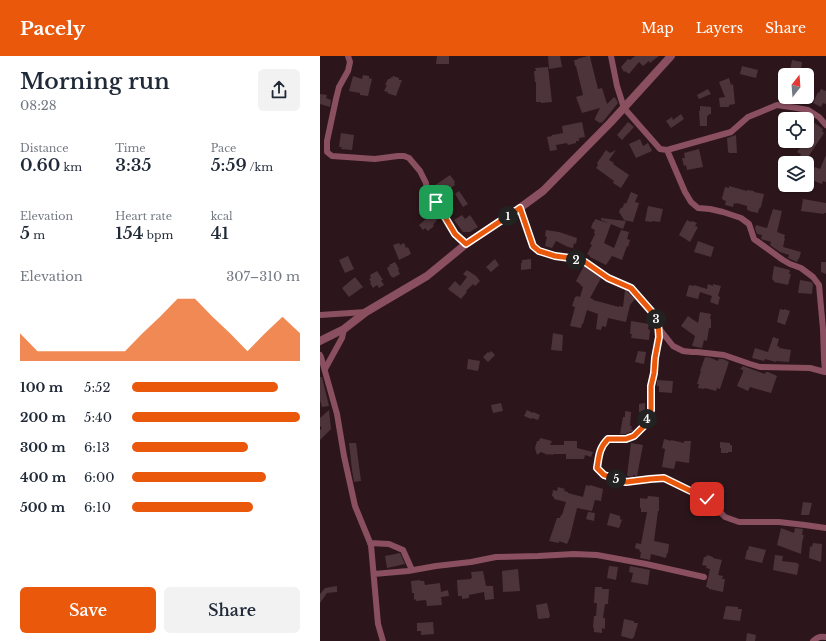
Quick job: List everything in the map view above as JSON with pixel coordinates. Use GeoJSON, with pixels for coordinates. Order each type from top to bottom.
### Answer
{"type":"FeatureCollection","features":[{"type":"Feature","properties":{"kind":"street"},"geometry":{"type":"LineString","coordinates":[[348,56],[350,62],[348,71],[339,87],[327,141],[327,152],[332,156],[375,159],[398,156],[409,158],[420,171],[426,183],[427,192],[436,202],[455,234],[466,244]]}},
{"type":"Feature","properties":{"kind":"street"},"geometry":{"type":"LineString","coordinates":[[611,56],[624,108],[660,149],[667,150],[731,132],[748,117],[777,105],[808,110],[819,117],[826,125]]}},
{"type":"Feature","properties":{"kind":"street"},"geometry":{"type":"LineString","coordinates":[[320,342],[344,329],[366,312],[427,276],[466,244],[543,191],[610,124],[671,56]]}},
{"type":"Feature","properties":{"kind":"street"},"geometry":{"type":"LineString","coordinates":[[658,327],[672,346],[683,351],[724,355],[760,367],[810,368],[826,372],[824,358],[824,329],[819,285],[801,268],[786,262],[754,239],[749,224],[741,218],[723,212],[698,208],[691,202],[684,192],[667,150]]}},
{"type":"Feature","properties":{"kind":"street"},"geometry":{"type":"LineString","coordinates":[[520,208],[533,246],[539,251],[555,256],[585,262],[608,278],[631,288],[652,312],[658,323],[659,337],[651,386],[651,410],[644,426],[634,436],[626,439],[608,439],[602,444],[597,468],[604,475],[626,482],[664,478],[707,499],[725,517],[739,522],[778,522],[826,528]]}},
{"type":"Feature","properties":{"kind":"street"},"geometry":{"type":"LineString","coordinates":[[320,315],[366,312]]}},
{"type":"Feature","properties":{"kind":"street"},"geometry":{"type":"LineString","coordinates":[[324,369],[342,338],[344,329]]}},
{"type":"Feature","properties":{"kind":"street"},"geometry":{"type":"LineString","coordinates":[[320,355],[322,357],[337,414],[355,506],[370,543],[378,624],[383,641]]}},
{"type":"Feature","properties":{"kind":"street"},"geometry":{"type":"LineString","coordinates":[[370,543],[388,544],[403,550],[412,570]]}},
{"type":"Feature","properties":{"kind":"street"},"geometry":{"type":"LineString","coordinates":[[374,574],[471,562],[496,557],[579,554],[604,556],[704,577]]}},
{"type":"Feature","properties":{"kind":"street"},"geometry":{"type":"LineString","coordinates":[[813,641],[816,638],[826,637]]}},
{"type":"Feature","properties":{"kind":"building"},"geometry":{"type":"Polygon","coordinates":[[[437,56],[449,56],[449,64],[436,64],[437,56]]]}},
{"type":"Feature","properties":{"kind":"building"},"geometry":{"type":"Polygon","coordinates":[[[548,56],[560,56],[562,67],[549,69],[548,56]]]}},
{"type":"Feature","properties":{"kind":"building"},"geometry":{"type":"Polygon","coordinates":[[[590,56],[598,89],[602,88],[607,104],[614,97],[618,103],[602,123],[595,120],[600,108],[582,113],[576,97],[583,95],[574,60],[590,56]]]}},
{"type":"Feature","properties":{"kind":"building"},"geometry":{"type":"Polygon","coordinates":[[[635,56],[659,56],[643,66],[639,62],[629,74],[625,71],[624,72],[621,67],[628,59],[630,60],[635,56]]]}},
{"type":"Feature","properties":{"kind":"building"},"geometry":{"type":"Polygon","coordinates":[[[792,60],[802,62],[801,68],[790,68],[792,60]]]}},
{"type":"Feature","properties":{"kind":"building"},"geometry":{"type":"Polygon","coordinates":[[[742,66],[758,70],[756,78],[740,74],[742,66]]]}},
{"type":"Feature","properties":{"kind":"building"},"geometry":{"type":"Polygon","coordinates":[[[548,67],[552,102],[536,102],[535,68],[548,67]]]}},
{"type":"Feature","properties":{"kind":"building"},"geometry":{"type":"Polygon","coordinates":[[[363,75],[369,76],[369,78],[372,79],[368,96],[349,91],[353,76],[362,79],[363,75]]]}},
{"type":"Feature","properties":{"kind":"building"},"geometry":{"type":"Polygon","coordinates":[[[393,76],[399,78],[399,80],[402,80],[396,96],[384,91],[388,79],[391,77],[392,78],[393,76]]]}},
{"type":"Feature","properties":{"kind":"building"},"geometry":{"type":"Polygon","coordinates":[[[729,78],[731,85],[733,84],[735,104],[729,105],[729,107],[720,107],[719,98],[725,97],[719,82],[729,78]]]}},
{"type":"Feature","properties":{"kind":"building"},"geometry":{"type":"Polygon","coordinates":[[[708,89],[711,94],[699,99],[697,95],[708,89]]]}},
{"type":"Feature","properties":{"kind":"building"},"geometry":{"type":"Polygon","coordinates":[[[821,89],[826,91],[826,104],[823,103],[821,107],[814,104],[818,92],[819,93],[821,89]]]}},
{"type":"Feature","properties":{"kind":"building"},"geometry":{"type":"Polygon","coordinates":[[[320,94],[327,95],[326,98],[331,100],[330,107],[320,104],[320,94]]]}},
{"type":"Feature","properties":{"kind":"building"},"geometry":{"type":"Polygon","coordinates":[[[700,106],[711,107],[711,114],[707,116],[707,126],[700,126],[700,106]]]}},
{"type":"Feature","properties":{"kind":"building"},"geometry":{"type":"Polygon","coordinates":[[[681,114],[684,119],[671,128],[666,121],[672,117],[673,120],[681,114]]]}},
{"type":"Feature","properties":{"kind":"building"},"geometry":{"type":"Polygon","coordinates":[[[582,122],[585,137],[579,138],[579,141],[576,141],[576,143],[556,145],[557,150],[550,151],[547,137],[563,133],[562,126],[582,122]]]}},
{"type":"Feature","properties":{"kind":"building"},"geometry":{"type":"Polygon","coordinates":[[[628,122],[634,127],[622,140],[617,135],[628,122]]]}},
{"type":"Feature","properties":{"kind":"building"},"geometry":{"type":"Polygon","coordinates":[[[814,123],[823,129],[822,131],[824,133],[814,148],[814,123]]]}},
{"type":"Feature","properties":{"kind":"building"},"geometry":{"type":"Polygon","coordinates":[[[341,133],[354,135],[352,150],[341,149],[342,147],[339,147],[341,133]]]}},
{"type":"Feature","properties":{"kind":"building"},"geometry":{"type":"Polygon","coordinates":[[[736,135],[737,153],[729,153],[727,138],[736,135]]]}},
{"type":"Feature","properties":{"kind":"building"},"geometry":{"type":"Polygon","coordinates":[[[640,139],[643,146],[648,143],[652,151],[636,158],[629,144],[640,139]]]}},
{"type":"Feature","properties":{"kind":"building"},"geometry":{"type":"Polygon","coordinates":[[[800,148],[814,148],[809,156],[800,156],[801,154],[797,152],[800,148]]]}},
{"type":"Feature","properties":{"kind":"building"},"geometry":{"type":"Polygon","coordinates":[[[699,149],[703,167],[687,170],[686,165],[684,166],[682,158],[685,158],[684,153],[699,149]]]}},
{"type":"Feature","properties":{"kind":"building"},"geometry":{"type":"Polygon","coordinates":[[[606,150],[610,153],[616,150],[609,160],[629,175],[621,188],[596,168],[598,165],[597,163],[606,150]]]}},
{"type":"Feature","properties":{"kind":"building"},"geometry":{"type":"Polygon","coordinates":[[[826,155],[826,182],[823,181],[822,184],[814,181],[815,167],[820,169],[826,155]]]}},
{"type":"Feature","properties":{"kind":"building"},"geometry":{"type":"Polygon","coordinates":[[[450,175],[455,182],[455,185],[450,188],[449,186],[434,194],[431,188],[450,175]]]}},
{"type":"Feature","properties":{"kind":"building"},"geometry":{"type":"Polygon","coordinates":[[[729,186],[764,194],[758,213],[749,211],[747,206],[737,203],[734,203],[733,207],[725,205],[726,201],[722,198],[725,187],[729,188],[729,186]]]}},
{"type":"Feature","properties":{"kind":"building"},"geometry":{"type":"Polygon","coordinates":[[[459,191],[468,204],[463,207],[455,194],[459,191]]]}},
{"type":"Feature","properties":{"kind":"building"},"geometry":{"type":"Polygon","coordinates":[[[631,192],[638,195],[635,202],[639,203],[633,222],[624,220],[619,212],[624,203],[626,204],[631,192]]]}},
{"type":"Feature","properties":{"kind":"building"},"geometry":{"type":"Polygon","coordinates":[[[803,199],[826,203],[826,213],[801,211],[803,199]]]}},
{"type":"Feature","properties":{"kind":"building"},"geometry":{"type":"Polygon","coordinates":[[[648,206],[663,209],[660,222],[645,221],[648,206]]]}},
{"type":"Feature","properties":{"kind":"building"},"geometry":{"type":"Polygon","coordinates":[[[773,209],[782,211],[777,232],[785,235],[783,247],[801,252],[797,262],[788,258],[789,255],[780,252],[770,245],[771,242],[761,239],[762,235],[757,234],[755,228],[756,225],[767,228],[773,209]]]}},
{"type":"Feature","properties":{"kind":"building"},"geometry":{"type":"Polygon","coordinates":[[[432,214],[437,220],[433,225],[434,226],[428,231],[425,228],[423,230],[419,225],[432,214]]]}},
{"type":"Feature","properties":{"kind":"building"},"geometry":{"type":"Polygon","coordinates":[[[462,215],[465,219],[470,215],[478,227],[470,232],[463,232],[454,220],[462,215]]]}},
{"type":"Feature","properties":{"kind":"building"},"geometry":{"type":"Polygon","coordinates":[[[601,218],[626,221],[623,229],[601,220],[601,218]]]}},
{"type":"Feature","properties":{"kind":"building"},"geometry":{"type":"Polygon","coordinates":[[[595,219],[611,224],[604,243],[614,248],[621,230],[629,232],[627,239],[630,240],[622,260],[612,256],[606,265],[587,254],[592,245],[590,244],[595,234],[595,230],[591,228],[595,219]]]}},
{"type":"Feature","properties":{"kind":"building"},"geometry":{"type":"Polygon","coordinates":[[[687,220],[697,223],[695,226],[698,227],[690,242],[679,235],[687,220]]]}},
{"type":"Feature","properties":{"kind":"building"},"geometry":{"type":"Polygon","coordinates":[[[546,230],[559,232],[577,238],[576,244],[574,243],[573,248],[556,241],[552,248],[545,246],[547,237],[545,236],[546,230]]]}},
{"type":"Feature","properties":{"kind":"building"},"geometry":{"type":"Polygon","coordinates":[[[698,241],[714,247],[711,257],[694,252],[698,241]]]}},
{"type":"Feature","properties":{"kind":"building"},"geometry":{"type":"Polygon","coordinates":[[[399,243],[400,245],[404,243],[406,248],[408,247],[411,254],[399,260],[393,245],[399,243]]]}},
{"type":"Feature","properties":{"kind":"building"},"geometry":{"type":"Polygon","coordinates":[[[348,256],[354,269],[345,273],[339,260],[348,256]]]}},
{"type":"Feature","properties":{"kind":"building"},"geometry":{"type":"Polygon","coordinates":[[[495,259],[499,265],[491,272],[486,267],[495,259]]]}},
{"type":"Feature","properties":{"kind":"building"},"geometry":{"type":"Polygon","coordinates":[[[531,259],[531,269],[521,270],[522,260],[531,259]]]}},
{"type":"Feature","properties":{"kind":"building"},"geometry":{"type":"Polygon","coordinates":[[[395,262],[400,274],[393,278],[392,276],[391,277],[387,268],[395,262]]]}},
{"type":"Feature","properties":{"kind":"building"},"geometry":{"type":"Polygon","coordinates":[[[821,262],[826,262],[826,274],[821,272],[821,262]]]}},
{"type":"Feature","properties":{"kind":"building"},"geometry":{"type":"Polygon","coordinates":[[[584,266],[601,278],[590,298],[593,300],[623,307],[625,290],[635,299],[630,305],[626,322],[608,318],[606,327],[602,326],[601,330],[596,329],[598,314],[587,310],[581,328],[570,326],[575,307],[572,306],[575,297],[580,297],[583,287],[576,281],[584,266]]]}},
{"type":"Feature","properties":{"kind":"building"},"geometry":{"type":"Polygon","coordinates":[[[774,266],[790,270],[789,274],[791,274],[788,285],[774,282],[772,279],[774,266]]]}},
{"type":"Feature","properties":{"kind":"building"},"geometry":{"type":"Polygon","coordinates":[[[467,270],[476,276],[480,281],[475,286],[473,284],[461,299],[448,289],[455,281],[460,286],[467,277],[463,274],[467,270]]]}},
{"type":"Feature","properties":{"kind":"building"},"geometry":{"type":"Polygon","coordinates":[[[377,271],[383,280],[381,280],[384,285],[379,288],[377,285],[373,288],[369,279],[371,278],[370,275],[377,271]]]}},
{"type":"Feature","properties":{"kind":"building"},"geometry":{"type":"Polygon","coordinates":[[[355,277],[363,287],[349,297],[342,288],[355,277]]]}},
{"type":"Feature","properties":{"kind":"building"},"geometry":{"type":"Polygon","coordinates":[[[800,280],[811,282],[813,284],[812,294],[798,293],[800,280]]]}},
{"type":"Feature","properties":{"kind":"building"},"geometry":{"type":"Polygon","coordinates":[[[708,284],[713,286],[713,284],[721,286],[718,296],[720,297],[718,305],[710,302],[712,296],[700,292],[698,299],[686,296],[689,285],[707,289],[708,284]]]}},
{"type":"Feature","properties":{"kind":"building"},"geometry":{"type":"Polygon","coordinates":[[[780,309],[790,311],[785,325],[777,322],[780,309]]]}},
{"type":"Feature","properties":{"kind":"building"},"geometry":{"type":"Polygon","coordinates":[[[700,312],[711,314],[711,328],[709,328],[707,341],[704,340],[702,348],[692,346],[695,336],[681,326],[688,316],[698,323],[700,312]]]}},
{"type":"Feature","properties":{"kind":"building"},"geometry":{"type":"Polygon","coordinates":[[[631,321],[649,324],[649,340],[631,338],[631,321]]]}},
{"type":"Feature","properties":{"kind":"building"},"geometry":{"type":"Polygon","coordinates":[[[553,333],[563,335],[562,351],[551,350],[553,333]]]}},
{"type":"Feature","properties":{"kind":"building"},"geometry":{"type":"Polygon","coordinates":[[[773,337],[779,339],[777,346],[780,347],[779,348],[791,350],[789,362],[776,362],[765,359],[764,361],[752,358],[755,348],[768,352],[773,337]]]}},
{"type":"Feature","properties":{"kind":"building"},"geometry":{"type":"Polygon","coordinates":[[[491,351],[495,355],[488,362],[483,357],[491,351]]]}},
{"type":"Feature","properties":{"kind":"building"},"geometry":{"type":"Polygon","coordinates":[[[638,351],[646,352],[644,364],[635,362],[638,351]]]}},
{"type":"Feature","properties":{"kind":"building"},"geometry":{"type":"Polygon","coordinates":[[[705,357],[718,361],[719,359],[723,359],[729,362],[720,389],[717,388],[716,391],[698,388],[699,384],[697,384],[705,357]]]}},
{"type":"Feature","properties":{"kind":"building"},"geometry":{"type":"Polygon","coordinates":[[[468,359],[480,361],[478,371],[467,369],[468,359]]]}},
{"type":"Feature","properties":{"kind":"building"},"geometry":{"type":"Polygon","coordinates":[[[743,366],[765,374],[768,372],[777,376],[771,393],[750,387],[748,391],[737,386],[743,372],[743,370],[740,369],[743,366]]]}},
{"type":"Feature","properties":{"kind":"building"},"geometry":{"type":"Polygon","coordinates":[[[320,377],[322,377],[329,406],[322,407],[320,400],[320,377]]]}},
{"type":"Feature","properties":{"kind":"building"},"geometry":{"type":"Polygon","coordinates":[[[657,380],[673,381],[672,393],[659,392],[657,380]]]}},
{"type":"Feature","properties":{"kind":"building"},"geometry":{"type":"Polygon","coordinates":[[[501,403],[503,411],[493,413],[491,405],[501,403]]]}},
{"type":"Feature","properties":{"kind":"building"},"geometry":{"type":"Polygon","coordinates":[[[645,403],[645,412],[639,412],[639,404],[645,403]]]}},
{"type":"Feature","properties":{"kind":"building"},"geometry":{"type":"Polygon","coordinates":[[[329,410],[331,429],[320,440],[320,430],[322,428],[320,426],[320,418],[329,410]]]}},
{"type":"Feature","properties":{"kind":"building"},"geometry":{"type":"Polygon","coordinates":[[[527,410],[540,415],[538,420],[524,416],[527,410]]]}},
{"type":"Feature","properties":{"kind":"building"},"geometry":{"type":"Polygon","coordinates":[[[625,411],[631,412],[630,426],[632,426],[631,429],[633,431],[620,434],[623,417],[625,417],[625,411]]]}},
{"type":"Feature","properties":{"kind":"building"},"geometry":{"type":"Polygon","coordinates":[[[540,438],[552,441],[550,445],[564,445],[564,441],[577,441],[577,448],[593,452],[591,457],[585,455],[584,459],[566,459],[566,454],[548,455],[541,452],[537,455],[535,448],[537,441],[539,441],[540,438]]]}},
{"type":"Feature","properties":{"kind":"building"},"geometry":{"type":"Polygon","coordinates":[[[664,439],[684,443],[684,441],[691,441],[689,463],[676,461],[674,469],[662,467],[665,449],[662,448],[664,439]]]}},
{"type":"Feature","properties":{"kind":"building"},"geometry":{"type":"Polygon","coordinates":[[[720,442],[730,443],[730,445],[732,445],[732,452],[721,453],[720,442]]]}},
{"type":"Feature","properties":{"kind":"building"},"geometry":{"type":"Polygon","coordinates":[[[349,443],[356,443],[361,481],[354,482],[349,443]]]}},
{"type":"Feature","properties":{"kind":"building"},"geometry":{"type":"Polygon","coordinates":[[[631,443],[643,445],[637,476],[633,475],[633,477],[627,476],[631,443]]]}},
{"type":"Feature","properties":{"kind":"building"},"geometry":{"type":"Polygon","coordinates":[[[586,485],[603,489],[601,501],[595,500],[592,511],[577,508],[567,544],[559,541],[559,543],[549,541],[557,518],[560,518],[562,515],[566,502],[554,499],[552,496],[553,490],[557,491],[558,487],[565,489],[564,491],[568,493],[583,497],[586,485]]]}},
{"type":"Feature","properties":{"kind":"building"},"geometry":{"type":"Polygon","coordinates":[[[648,496],[659,497],[659,511],[654,541],[669,544],[666,558],[651,554],[650,560],[640,558],[640,550],[635,548],[636,543],[641,544],[647,512],[641,512],[640,498],[647,499],[648,496]]]}},
{"type":"Feature","properties":{"kind":"building"},"geometry":{"type":"Polygon","coordinates":[[[803,502],[812,503],[809,515],[801,515],[803,502]]]}},
{"type":"Feature","properties":{"kind":"building"},"geometry":{"type":"Polygon","coordinates":[[[588,512],[595,513],[594,521],[586,519],[588,512]]]}},
{"type":"Feature","properties":{"kind":"building"},"geometry":{"type":"Polygon","coordinates":[[[610,513],[620,516],[620,519],[622,520],[619,528],[607,525],[610,513]]]}},
{"type":"Feature","properties":{"kind":"building"},"geometry":{"type":"Polygon","coordinates":[[[781,528],[794,533],[795,528],[803,529],[802,535],[804,535],[801,554],[777,545],[781,528]]]}},
{"type":"Feature","properties":{"kind":"building"},"geometry":{"type":"Polygon","coordinates":[[[813,543],[822,544],[821,562],[809,558],[810,546],[812,547],[813,543]]]}},
{"type":"Feature","properties":{"kind":"building"},"geometry":{"type":"Polygon","coordinates":[[[749,546],[766,550],[762,563],[745,559],[749,546]]]}},
{"type":"Feature","properties":{"kind":"building"},"geometry":{"type":"Polygon","coordinates":[[[400,553],[405,564],[387,568],[385,556],[400,553]]]}},
{"type":"Feature","properties":{"kind":"building"},"geometry":{"type":"Polygon","coordinates":[[[707,555],[722,560],[718,575],[723,576],[722,579],[725,579],[723,592],[706,587],[710,569],[706,568],[707,566],[702,565],[704,557],[707,555]]]}},
{"type":"Feature","properties":{"kind":"building"},"geometry":{"type":"Polygon","coordinates":[[[775,555],[783,556],[782,561],[798,563],[797,575],[773,570],[775,555]]]}},
{"type":"Feature","properties":{"kind":"building"},"geometry":{"type":"Polygon","coordinates":[[[609,566],[618,567],[616,580],[607,578],[609,566]]]}},
{"type":"Feature","properties":{"kind":"building"},"geometry":{"type":"Polygon","coordinates":[[[630,566],[650,570],[648,585],[631,582],[633,573],[629,572],[630,566]]]}},
{"type":"Feature","properties":{"kind":"building"},"geometry":{"type":"Polygon","coordinates":[[[518,569],[520,591],[503,592],[502,571],[518,569]]]}},
{"type":"Feature","properties":{"kind":"building"},"geometry":{"type":"Polygon","coordinates":[[[483,571],[486,586],[493,586],[494,599],[485,600],[484,592],[469,595],[469,598],[462,599],[462,596],[458,596],[457,580],[471,579],[471,572],[483,571]]]}},
{"type":"Feature","properties":{"kind":"building"},"geometry":{"type":"Polygon","coordinates":[[[411,581],[424,581],[425,585],[440,583],[441,592],[448,590],[449,596],[441,597],[442,605],[427,606],[426,600],[414,600],[411,581]]]}},
{"type":"Feature","properties":{"kind":"building"},"geometry":{"type":"Polygon","coordinates":[[[337,586],[337,592],[327,593],[320,603],[320,594],[325,588],[337,586]]]}},
{"type":"Feature","properties":{"kind":"building"},"geometry":{"type":"Polygon","coordinates":[[[595,587],[609,589],[608,604],[605,604],[603,618],[605,618],[605,629],[602,628],[602,633],[594,632],[593,628],[597,603],[594,603],[595,587]]]}},
{"type":"Feature","properties":{"kind":"building"},"geometry":{"type":"Polygon","coordinates":[[[547,603],[550,616],[549,618],[538,619],[536,605],[547,603]]]}},
{"type":"Feature","properties":{"kind":"building"},"geometry":{"type":"Polygon","coordinates":[[[726,606],[738,607],[738,609],[742,609],[740,621],[723,619],[726,606]]]}},
{"type":"Feature","properties":{"kind":"building"},"geometry":{"type":"Polygon","coordinates":[[[624,619],[638,623],[632,639],[621,636],[624,619]]]}},
{"type":"Feature","properties":{"kind":"building"},"geometry":{"type":"Polygon","coordinates":[[[433,622],[434,634],[421,635],[421,631],[417,631],[417,623],[433,622]]]}},
{"type":"Feature","properties":{"kind":"building"},"geometry":{"type":"Polygon","coordinates":[[[747,633],[756,635],[755,641],[746,641],[747,633]]]}},
{"type":"Feature","properties":{"kind":"route"},"geometry":{"type":"LineString","coordinates":[[436,202],[455,234],[466,244],[520,208],[533,246],[539,251],[585,262],[608,278],[631,288],[644,302],[658,323],[659,337],[651,386],[651,410],[644,426],[634,436],[622,440],[608,439],[602,444],[597,468],[604,475],[626,482],[664,478],[707,499]]}}]}
